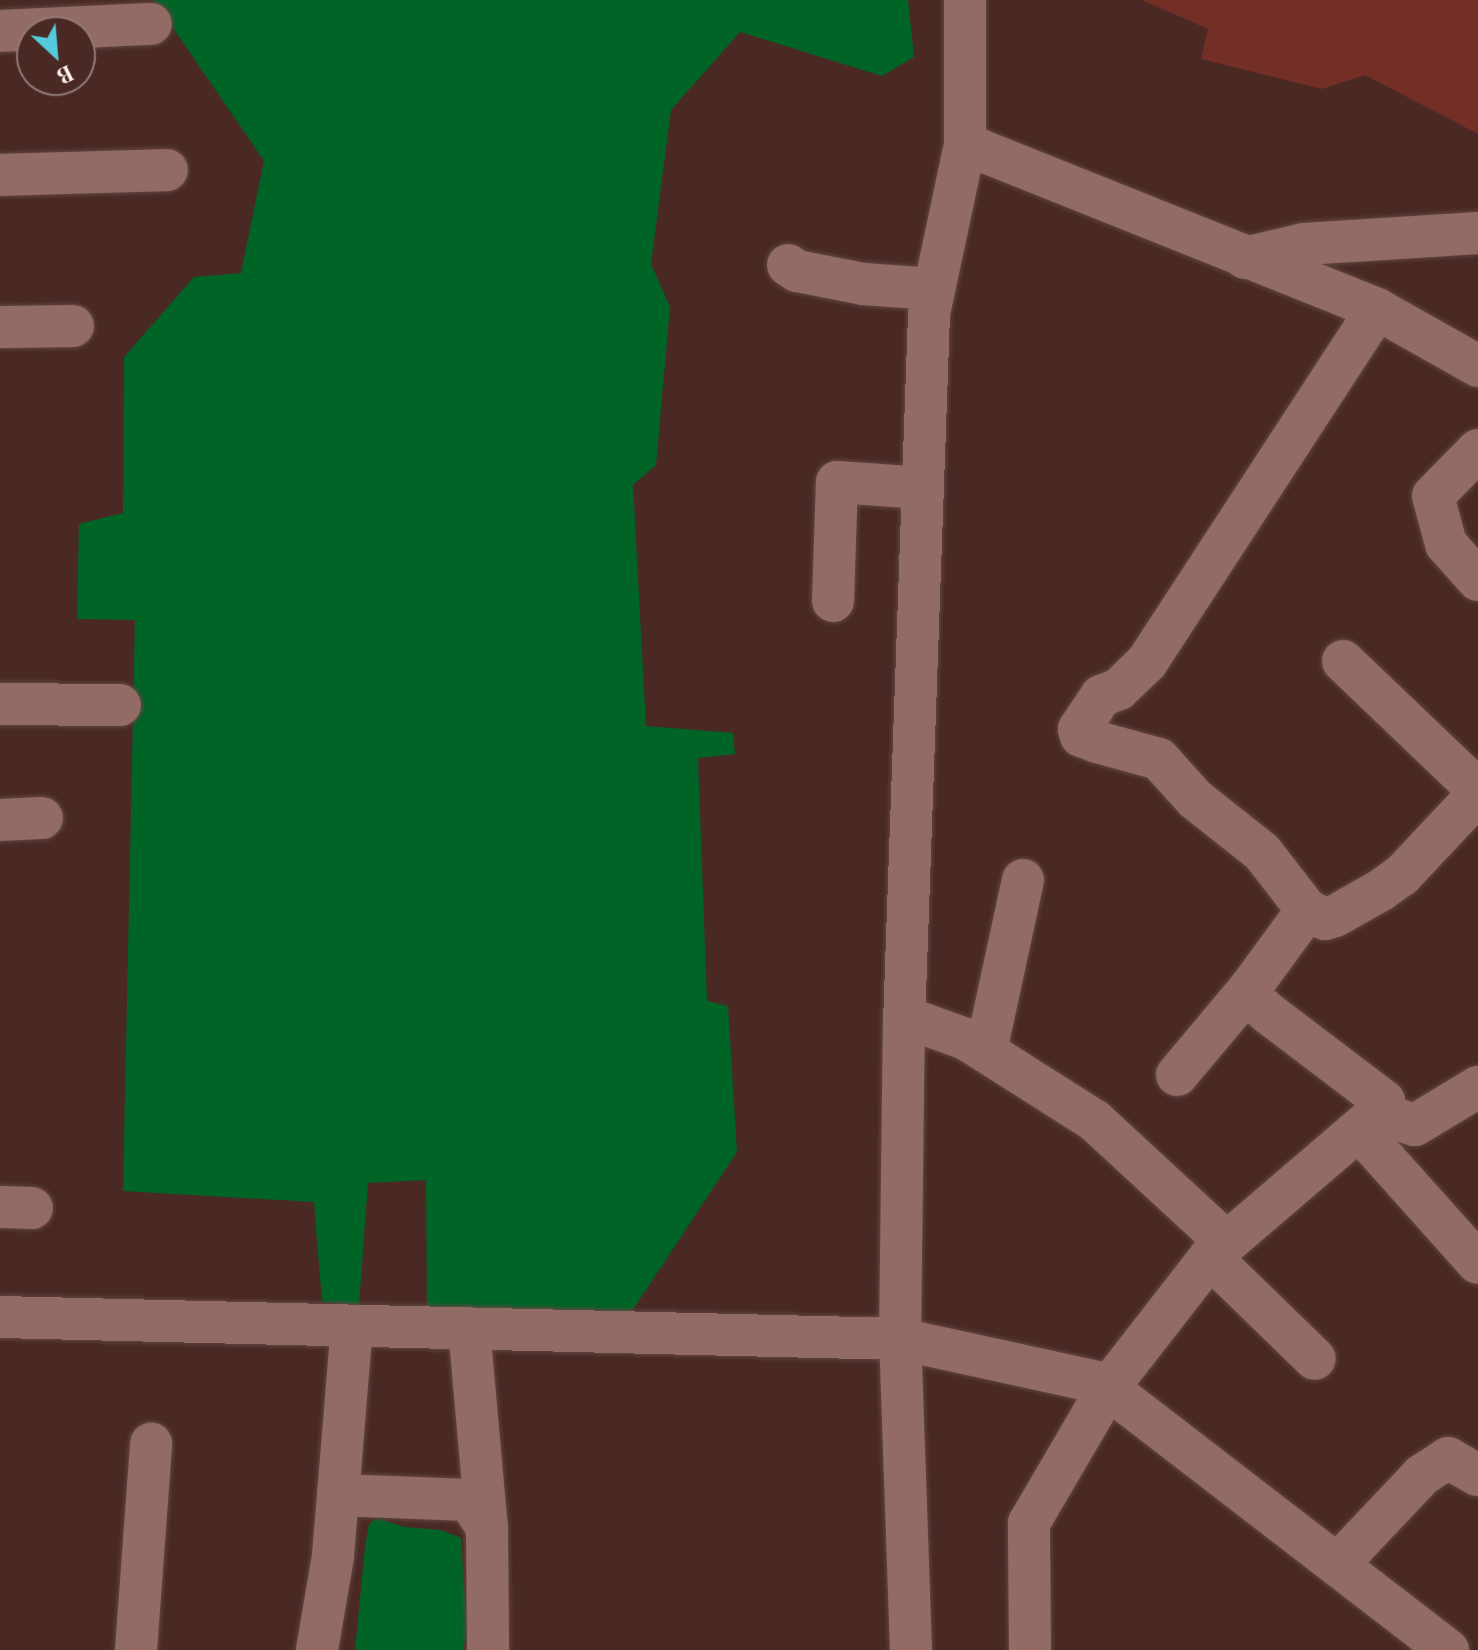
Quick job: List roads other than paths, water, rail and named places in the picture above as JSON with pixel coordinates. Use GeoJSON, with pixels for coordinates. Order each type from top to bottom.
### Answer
{"type":"FeatureCollection","features":[{"type":"Feature","properties":{"kind":"street"},"geometry":{"type":"LineString","coordinates":[[911,1650],[900,1339],[904,1023],[929,314],[965,144],[965,0]]}},
{"type":"Feature","properties":{"kind":"street"},"geometry":{"type":"LineString","coordinates":[[0,31],[151,24]]}},
{"type":"Feature","properties":{"kind":"street"},"geometry":{"type":"LineString","coordinates":[[965,144],[1377,309],[1478,366]]}},
{"type":"Feature","properties":{"kind":"street"},"geometry":{"type":"LineString","coordinates":[[0,175],[167,170]]}},
{"type":"Feature","properties":{"kind":"street"},"geometry":{"type":"LineString","coordinates":[[1245,258],[1304,244],[1478,233]]}},
{"type":"Feature","properties":{"kind":"street"},"geometry":{"type":"LineString","coordinates":[[788,265],[797,271],[863,284],[934,289]]}},
{"type":"Feature","properties":{"kind":"street"},"geometry":{"type":"LineString","coordinates":[[1343,661],[1478,792],[1402,875],[1381,890],[1325,919],[1307,910],[1262,852],[1195,799],[1159,759],[1081,736],[1079,729],[1101,696],[1132,679],[1155,651],[1377,309]]}},
{"type":"Feature","properties":{"kind":"street"},"geometry":{"type":"LineString","coordinates":[[0,327],[73,326]]}},
{"type":"Feature","properties":{"kind":"street"},"geometry":{"type":"LineString","coordinates":[[1478,450],[1433,496],[1446,544],[1478,580]]}},
{"type":"Feature","properties":{"kind":"street"},"geometry":{"type":"LineString","coordinates":[[833,601],[837,482],[923,488]]}},
{"type":"Feature","properties":{"kind":"street"},"geometry":{"type":"LineString","coordinates":[[0,704],[120,705]]}},
{"type":"Feature","properties":{"kind":"street"},"geometry":{"type":"LineString","coordinates":[[0,820],[42,818]]}},
{"type":"Feature","properties":{"kind":"street"},"geometry":{"type":"LineString","coordinates":[[986,1051],[1023,880]]}},
{"type":"Feature","properties":{"kind":"street"},"geometry":{"type":"LineString","coordinates":[[1177,1075],[1250,988],[1307,910]]}},
{"type":"Feature","properties":{"kind":"street"},"geometry":{"type":"LineString","coordinates":[[1030,1650],[1029,1523],[1108,1388],[1218,1250],[1384,1108],[1384,1101],[1268,1013],[1257,1003],[1250,988]]}},
{"type":"Feature","properties":{"kind":"street"},"geometry":{"type":"LineString","coordinates":[[904,1023],[924,1024],[966,1039],[1095,1121],[1218,1250],[1315,1359]]}},
{"type":"Feature","properties":{"kind":"street"},"geometry":{"type":"LineString","coordinates":[[1368,1124],[1387,1116],[1415,1125],[1478,1087]]}},
{"type":"Feature","properties":{"kind":"street"},"geometry":{"type":"LineString","coordinates":[[1368,1124],[1478,1263]]}},
{"type":"Feature","properties":{"kind":"street"},"geometry":{"type":"LineString","coordinates":[[0,1317],[900,1339],[1101,1383],[1448,1650]]}},
{"type":"Feature","properties":{"kind":"street"},"geometry":{"type":"LineString","coordinates":[[317,1650],[333,1556],[352,1326]]}},
{"type":"Feature","properties":{"kind":"street"},"geometry":{"type":"LineString","coordinates":[[469,1328],[487,1528],[488,1650]]}},
{"type":"Feature","properties":{"kind":"street"},"geometry":{"type":"LineString","coordinates":[[136,1650],[151,1444]]}},
{"type":"Feature","properties":{"kind":"street"},"geometry":{"type":"LineString","coordinates":[[1337,1565],[1422,1475],[1448,1458],[1478,1475]]}},
{"type":"Feature","properties":{"kind":"street"},"geometry":{"type":"LineString","coordinates":[[338,1495],[469,1500],[487,1528]]}}]}
